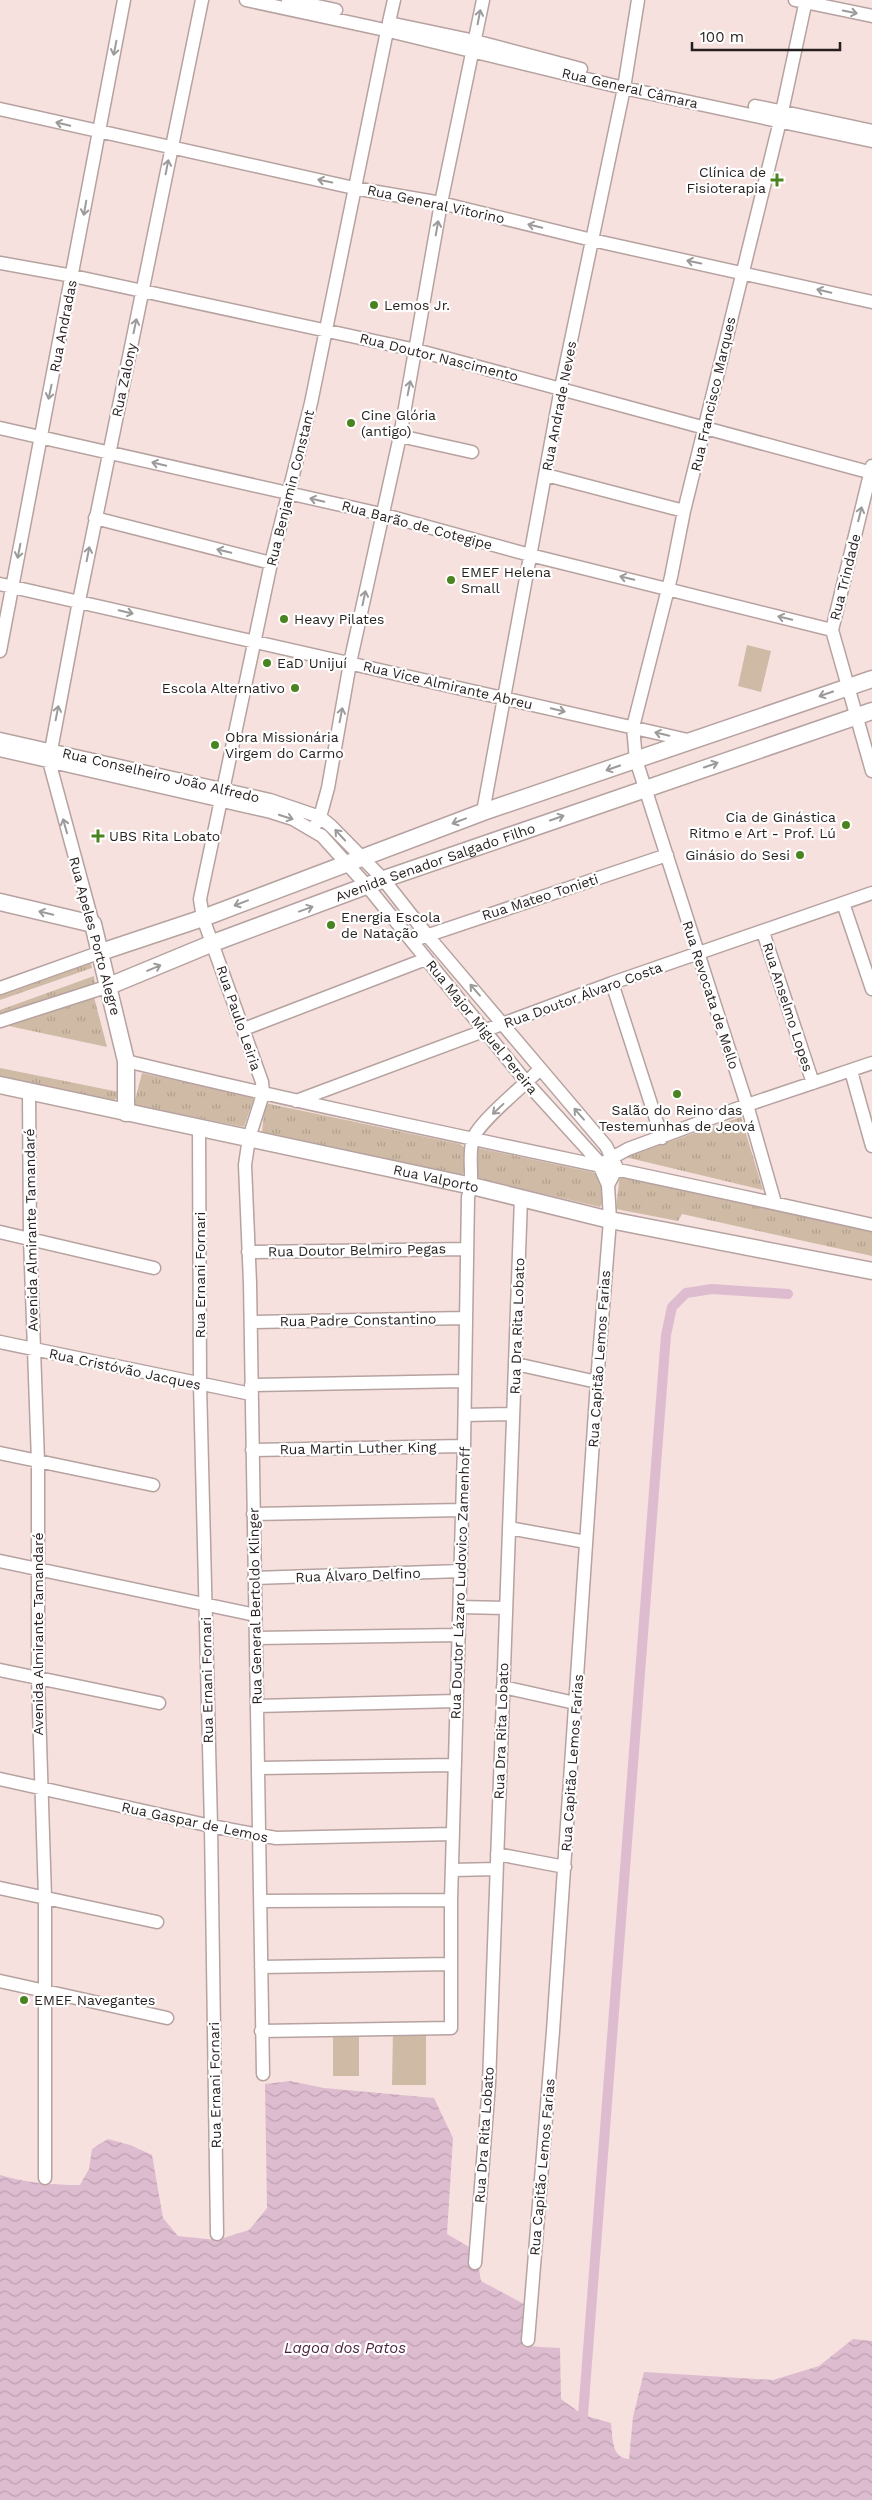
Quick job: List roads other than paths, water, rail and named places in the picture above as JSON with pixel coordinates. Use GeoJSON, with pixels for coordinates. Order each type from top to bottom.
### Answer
{"type":"FeatureCollection","features":[{"type":"Feature","properties":{"kind":"main road","name":"Avenida Senador Salgado Filho"},"geometry":{"type":"LineString","coordinates":[[101,952],[203,918],[483,812],[872,679]]}},
{"type":"Feature","properties":{"kind":"main road","name":"Avenida Senador Salgado Filho"},"geometry":{"type":"LineString","coordinates":[[109,986],[213,943],[383,879],[646,787],[864,714]]}},
{"type":"Feature","properties":{"kind":"main road"},"geometry":{"type":"LineString","coordinates":[[0,902],[93,924]]}},
{"type":"Feature","properties":{"kind":"main road","name":"Rua Apeles Porto Alegre"},"geometry":{"type":"LineString","coordinates":[[93,924],[126,1061],[126,1114]]}},
{"type":"Feature","properties":{"kind":"main road","name":"Rua Valporto"},"geometry":{"type":"LineString","coordinates":[[0,1085],[126,1114],[199,1127],[472,1186],[610,1220],[872,1271]]}},
{"type":"Feature","properties":{"kind":"street","name":"Rua Andradas"},"geometry":{"type":"LineString","coordinates":[[0,651],[6,585],[40,438],[73,276],[124,0]]}},
{"type":"Feature","properties":{"kind":"street","name":"Rua Zalony"},"geometry":{"type":"LineString","coordinates":[[50,756],[95,518],[202,0]]}},
{"type":"Feature","properties":{"kind":"street","name":"Rua General Câmara"},"geometry":{"type":"LineString","coordinates":[[246,0],[388,26]]}},
{"type":"Feature","properties":{"kind":"street","name":"Rua General Câmara"},"geometry":{"type":"LineString","coordinates":[[288,0],[624,84],[780,116],[872,131]]}},
{"type":"Feature","properties":{"kind":"street","name":"Rua Benjamin Constant"},"geometry":{"type":"LineString","coordinates":[[213,943],[203,918],[200,899],[202,884],[271,563],[312,403],[354,188],[394,0]]}},
{"type":"Feature","properties":{"kind":"street"},"geometry":{"type":"LineString","coordinates":[[313,830],[320,818],[381,514],[400,436],[442,202],[483,0]]}},
{"type":"Feature","properties":{"kind":"street","name":"Rua Andrade Neves"},"geometry":{"type":"LineString","coordinates":[[483,812],[561,388],[624,84],[638,0]]}},
{"type":"Feature","properties":{"kind":"street"},"geometry":{"type":"LineString","coordinates":[[802,1],[872,16]]}},
{"type":"Feature","properties":{"kind":"street","name":"Rua Francisco Marques"},"geometry":{"type":"LineString","coordinates":[[646,787],[636,760],[633,727],[668,588],[684,511],[780,116],[802,1]]}},
{"type":"Feature","properties":{"kind":"street","name":"Rua General Vitorino"},"geometry":{"type":"LineString","coordinates":[[0,109],[354,188],[442,202],[592,240],[872,302]]}},
{"type":"Feature","properties":{"kind":"street","name":"Rua General Câmara"},"geometry":{"type":"LineString","coordinates":[[780,116],[872,141]]}},
{"type":"Feature","properties":{"kind":"street","name":"Rua Doutor Nascimento"},"geometry":{"type":"LineString","coordinates":[[0,262],[142,290],[416,350],[871,471]]}},
{"type":"Feature","properties":{"kind":"street","name":"Rua Barão de Cotegipe"},"geometry":{"type":"LineString","coordinates":[[0,428],[381,514],[530,556],[668,588],[832,630]]}},
{"type":"Feature","properties":{"kind":"street"},"geometry":{"type":"LineString","coordinates":[[400,436],[472,452]]}},
{"type":"Feature","properties":{"kind":"street","name":"Rua Trindade"},"geometry":{"type":"LineString","coordinates":[[832,630],[871,471]]}},
{"type":"Feature","properties":{"kind":"street"},"geometry":{"type":"LineString","coordinates":[[546,475],[684,511]]}},
{"type":"Feature","properties":{"kind":"street"},"geometry":{"type":"LineString","coordinates":[[95,518],[271,563]]}},
{"type":"Feature","properties":{"kind":"street","name":"Rua Vice Almirante Abreu"},"geometry":{"type":"LineString","coordinates":[[6,585],[692,741]]}},
{"type":"Feature","properties":{"kind":"street"},"geometry":{"type":"LineString","coordinates":[[832,630],[847,687],[864,714],[872,771]]}},
{"type":"Feature","properties":{"kind":"street","name":"Rua Conselheiro João Alfredo"},"geometry":{"type":"LineString","coordinates":[[0,739],[22,750]]}},
{"type":"Feature","properties":{"kind":"street","name":"Rua Conselheiro João Alfredo"},"geometry":{"type":"LineString","coordinates":[[0,750],[22,750],[222,795],[285,816],[313,830],[355,861]]}},
{"type":"Feature","properties":{"kind":"street","name":"Rua Apeles Porto Alegre"},"geometry":{"type":"LineString","coordinates":[[50,756],[93,924]]}},
{"type":"Feature","properties":{"kind":"street","name":"Rua Revocata de Mello"},"geometry":{"type":"LineString","coordinates":[[646,787],[747,1105],[775,1203]]}},
{"type":"Feature","properties":{"kind":"street","name":"Rua Conselheiro João Alfredo"},"geometry":{"type":"LineString","coordinates":[[222,795],[270,800],[320,818]]}},
{"type":"Feature","properties":{"kind":"street"},"geometry":{"type":"LineString","coordinates":[[320,818],[331,826],[355,861]]}},
{"type":"Feature","properties":{"kind":"street","name":"Rua Mateo Tonieti"},"geometry":{"type":"LineString","coordinates":[[413,941],[427,934],[667,855]]}},
{"type":"Feature","properties":{"kind":"street","name":"Rua Major Miguel Pereira"},"geometry":{"type":"LineString","coordinates":[[355,861],[383,879],[612,1156],[617,1168]]}},
{"type":"Feature","properties":{"kind":"street","name":"Rua Major Miguel Pereira"},"geometry":{"type":"LineString","coordinates":[[355,861],[367,886],[413,941],[484,1032],[601,1166]]}},
{"type":"Feature","properties":{"kind":"street","name":"Rua Doutor Álvaro Costa"},"geometry":{"type":"LineString","coordinates":[[296,1101],[484,1032],[503,1022],[872,893]]}},
{"type":"Feature","properties":{"kind":"street"},"geometry":{"type":"LineString","coordinates":[[843,903],[872,989]]}},
{"type":"Feature","properties":{"kind":"street","name":"Rua Anselmo Lopes"},"geometry":{"type":"LineString","coordinates":[[763,932],[813,1083]]}},
{"type":"Feature","properties":{"kind":"street","name":"Rua Paulo Leiria"},"geometry":{"type":"LineString","coordinates":[[213,943],[257,1067],[263,1094]]}},
{"type":"Feature","properties":{"kind":"street","name":"Avenida Senador Salgado Filho"},"geometry":{"type":"LineString","coordinates":[[0,988],[101,952]]}},
{"type":"Feature","properties":{"kind":"street"},"geometry":{"type":"LineString","coordinates":[[244,1029],[426,959]]}},
{"type":"Feature","properties":{"kind":"street"},"geometry":{"type":"LineString","coordinates":[[612,983],[662,1138]]}},
{"type":"Feature","properties":{"kind":"street","name":"Avenida Senador Salgado Filho"},"geometry":{"type":"LineString","coordinates":[[0,1021],[109,986]]}},
{"type":"Feature","properties":{"kind":"street"},"geometry":{"type":"LineString","coordinates":[[126,1061],[263,1094],[617,1168],[872,1225]]}},
{"type":"Feature","properties":{"kind":"street"},"geometry":{"type":"LineString","coordinates":[[601,1166],[612,1156],[747,1105],[872,1063]]}},
{"type":"Feature","properties":{"kind":"street"},"geometry":{"type":"LineString","coordinates":[[473,1139],[488,1120],[540,1069]]}},
{"type":"Feature","properties":{"kind":"street"},"geometry":{"type":"LineString","coordinates":[[851,1071],[872,1146]]}},
{"type":"Feature","properties":{"kind":"street","name":"Avenida Almirante Tamandaré"},"geometry":{"type":"LineString","coordinates":[[29,1091],[30,1238],[38,1462],[38,1679],[44,1897],[45,2178]]}},
{"type":"Feature","properties":{"kind":"street"},"geometry":{"type":"LineString","coordinates":[[248,1138],[263,1094]]}},
{"type":"Feature","properties":{"kind":"street","name":"Rua Ernani Fornari"},"geometry":{"type":"LineString","coordinates":[[199,1127],[200,1384],[211,1826],[217,2234]]}},
{"type":"Feature","properties":{"kind":"street","name":"Rua General Bertoldo Klinger"},"geometry":{"type":"LineString","coordinates":[[248,1138],[245,1165],[251,1322],[254,1615],[262,1901],[261,2031],[263,2074]]}},
{"type":"Feature","properties":{"kind":"street","name":"Rua Doutor Lázaro Ludovico Zamenhoff"},"geometry":{"type":"LineString","coordinates":[[261,2031],[451,2028],[451,1900],[465,1415],[466,1249],[468,1196],[472,1186],[473,1139]]}},
{"type":"Feature","properties":{"kind":"street","name":"Rua Capitão Lemos Farias"},"geometry":{"type":"LineString","coordinates":[[528,2340],[565,1867],[596,1382],[610,1220],[608,1185],[601,1166]]}},
{"type":"Feature","properties":{"kind":"street"},"geometry":{"type":"LineString","coordinates":[[608,1185],[617,1168]]}},
{"type":"Feature","properties":{"kind":"street","name":"Rua Dra Rita Lobato"},"geometry":{"type":"LineString","coordinates":[[475,2263],[489,2084],[521,1198]]}},
{"type":"Feature","properties":{"kind":"street"},"geometry":{"type":"LineString","coordinates":[[0,1232],[154,1268]]}},
{"type":"Feature","properties":{"kind":"street","name":"Rua Doutor Belmiro Pegas"},"geometry":{"type":"LineString","coordinates":[[248,1252],[466,1249]]}},
{"type":"Feature","properties":{"kind":"street","name":"Rua Padre Constantino"},"geometry":{"type":"LineString","coordinates":[[251,1322],[465,1318]]}},
{"type":"Feature","properties":{"kind":"street","name":"Rua Cristóvão Jacques"},"geometry":{"type":"LineString","coordinates":[[0,1342],[200,1384],[251,1390],[464,1381]]}},
{"type":"Feature","properties":{"kind":"street"},"geometry":{"type":"LineString","coordinates":[[516,1364],[596,1382]]}},
{"type":"Feature","properties":{"kind":"street"},"geometry":{"type":"LineString","coordinates":[[465,1415],[513,1414]]}},
{"type":"Feature","properties":{"kind":"street","name":"Rua Martin Luther King"},"geometry":{"type":"LineString","coordinates":[[252,1450],[464,1446]]}},
{"type":"Feature","properties":{"kind":"street"},"geometry":{"type":"LineString","coordinates":[[0,1453],[153,1485]]}},
{"type":"Feature","properties":{"kind":"street"},"geometry":{"type":"LineString","coordinates":[[253,1514],[462,1510]]}},
{"type":"Feature","properties":{"kind":"street"},"geometry":{"type":"LineString","coordinates":[[509,1528],[586,1542]]}},
{"type":"Feature","properties":{"kind":"street"},"geometry":{"type":"LineString","coordinates":[[0,1561],[254,1615]]}},
{"type":"Feature","properties":{"kind":"street","name":"Rua Álvaro Delfino"},"geometry":{"type":"LineString","coordinates":[[254,1578],[461,1572]]}},
{"type":"Feature","properties":{"kind":"street"},"geometry":{"type":"LineString","coordinates":[[460,1607],[506,1608]]}},
{"type":"Feature","properties":{"kind":"street"},"geometry":{"type":"LineString","coordinates":[[256,1638],[458,1635]]}},
{"type":"Feature","properties":{"kind":"street"},"geometry":{"type":"LineString","coordinates":[[0,1670],[160,1703]]}},
{"type":"Feature","properties":{"kind":"street"},"geometry":{"type":"LineString","coordinates":[[503,1687],[575,1704]]}},
{"type":"Feature","properties":{"kind":"street"},"geometry":{"type":"LineString","coordinates":[[258,1706],[456,1700]]}},
{"type":"Feature","properties":{"kind":"street"},"geometry":{"type":"LineString","coordinates":[[259,1768],[454,1765]]}},
{"type":"Feature","properties":{"kind":"street","name":"Rua Gaspar de Lemos"},"geometry":{"type":"LineString","coordinates":[[0,1780],[260,1836],[280,1838],[453,1834]]}},
{"type":"Feature","properties":{"kind":"street"},"geometry":{"type":"LineString","coordinates":[[497,1854],[565,1867]]}},
{"type":"Feature","properties":{"kind":"street"},"geometry":{"type":"LineString","coordinates":[[453,1870],[496,1869]]}},
{"type":"Feature","properties":{"kind":"street"},"geometry":{"type":"LineString","coordinates":[[0,1888],[157,1922]]}},
{"type":"Feature","properties":{"kind":"street"},"geometry":{"type":"LineString","coordinates":[[262,1901],[451,1900]]}},
{"type":"Feature","properties":{"kind":"street"},"geometry":{"type":"LineString","coordinates":[[261,1967],[451,1964]]}},
{"type":"Feature","properties":{"kind":"street"},"geometry":{"type":"LineString","coordinates":[[0,1981],[167,2018]]}},
{"type":"Feature","properties":{"kind":"water","name":"Lagoa dos Patos"},"geometry":{"type":"Polygon","coordinates":[[[290,2081],[324,2088],[434,2098],[453,2138],[447,2234],[476,2251],[481,2281],[524,2304],[523,2346],[560,2348],[561,2399],[583,2415],[611,2423],[614,2446],[623,2458],[629,2459],[633,2417],[644,2372],[773,2380],[819,2366],[853,2339],[872,2341],[872,2500],[0,2500],[0,2175],[40,2183],[80,2185],[89,2169],[92,2149],[108,2139],[130,2145],[152,2155],[163,2218],[178,2236],[217,2240],[249,2230],[267,2208],[265,2084],[290,2081]]]}},
{"type":"Feature","properties":{"kind":"waterway"},"geometry":{"type":"LineString","coordinates":[[583,2415],[666,1335],[672,1307],[686,1293],[712,1289],[788,1294]]}},
{"type":"Feature","properties":{"kind":"place","name":"Clínica de Fisioterapia"},"geometry":{"type":"Point","coordinates":[777,180]}},
{"type":"Feature","properties":{"kind":"place","name":"Lemos Jr."},"geometry":{"type":"Point","coordinates":[374,305]}},
{"type":"Feature","properties":{"kind":"place","name":"Cine Glória (antigo)"},"geometry":{"type":"Point","coordinates":[351,423]}},
{"type":"Feature","properties":{"kind":"place","name":"EMEF Helena Small"},"geometry":{"type":"Point","coordinates":[451,580]}},
{"type":"Feature","properties":{"kind":"place","name":"Heavy Pilates"},"geometry":{"type":"Point","coordinates":[284,619]}},
{"type":"Feature","properties":{"kind":"place","name":"EaD Unijuí"},"geometry":{"type":"Point","coordinates":[267,663]}},
{"type":"Feature","properties":{"kind":"place","name":"Escola Alternativo"},"geometry":{"type":"Point","coordinates":[295,688]}},
{"type":"Feature","properties":{"kind":"place","name":"Obra Missionária Virgem do Carmo"},"geometry":{"type":"Point","coordinates":[215,745]}},
{"type":"Feature","properties":{"kind":"place","name":"Cia de Ginástica Ritmo e Art - Prof. Lú"},"geometry":{"type":"Point","coordinates":[846,825]}},
{"type":"Feature","properties":{"kind":"place","name":"UBS Rita Lobato"},"geometry":{"type":"Point","coordinates":[98,836]}},
{"type":"Feature","properties":{"kind":"place","name":"Ginásio do Sesi"},"geometry":{"type":"Point","coordinates":[800,855]}},
{"type":"Feature","properties":{"kind":"place","name":"Energia Escola de Natação"},"geometry":{"type":"Point","coordinates":[331,925]}},
{"type":"Feature","properties":{"kind":"place","name":"Salão do Reino das Testemunhas de Jeová"},"geometry":{"type":"Point","coordinates":[677,1094]}},
{"type":"Feature","properties":{"kind":"place","name":"EMEF Navegantes"},"geometry":{"type":"Point","coordinates":[24,2000]}}]}
